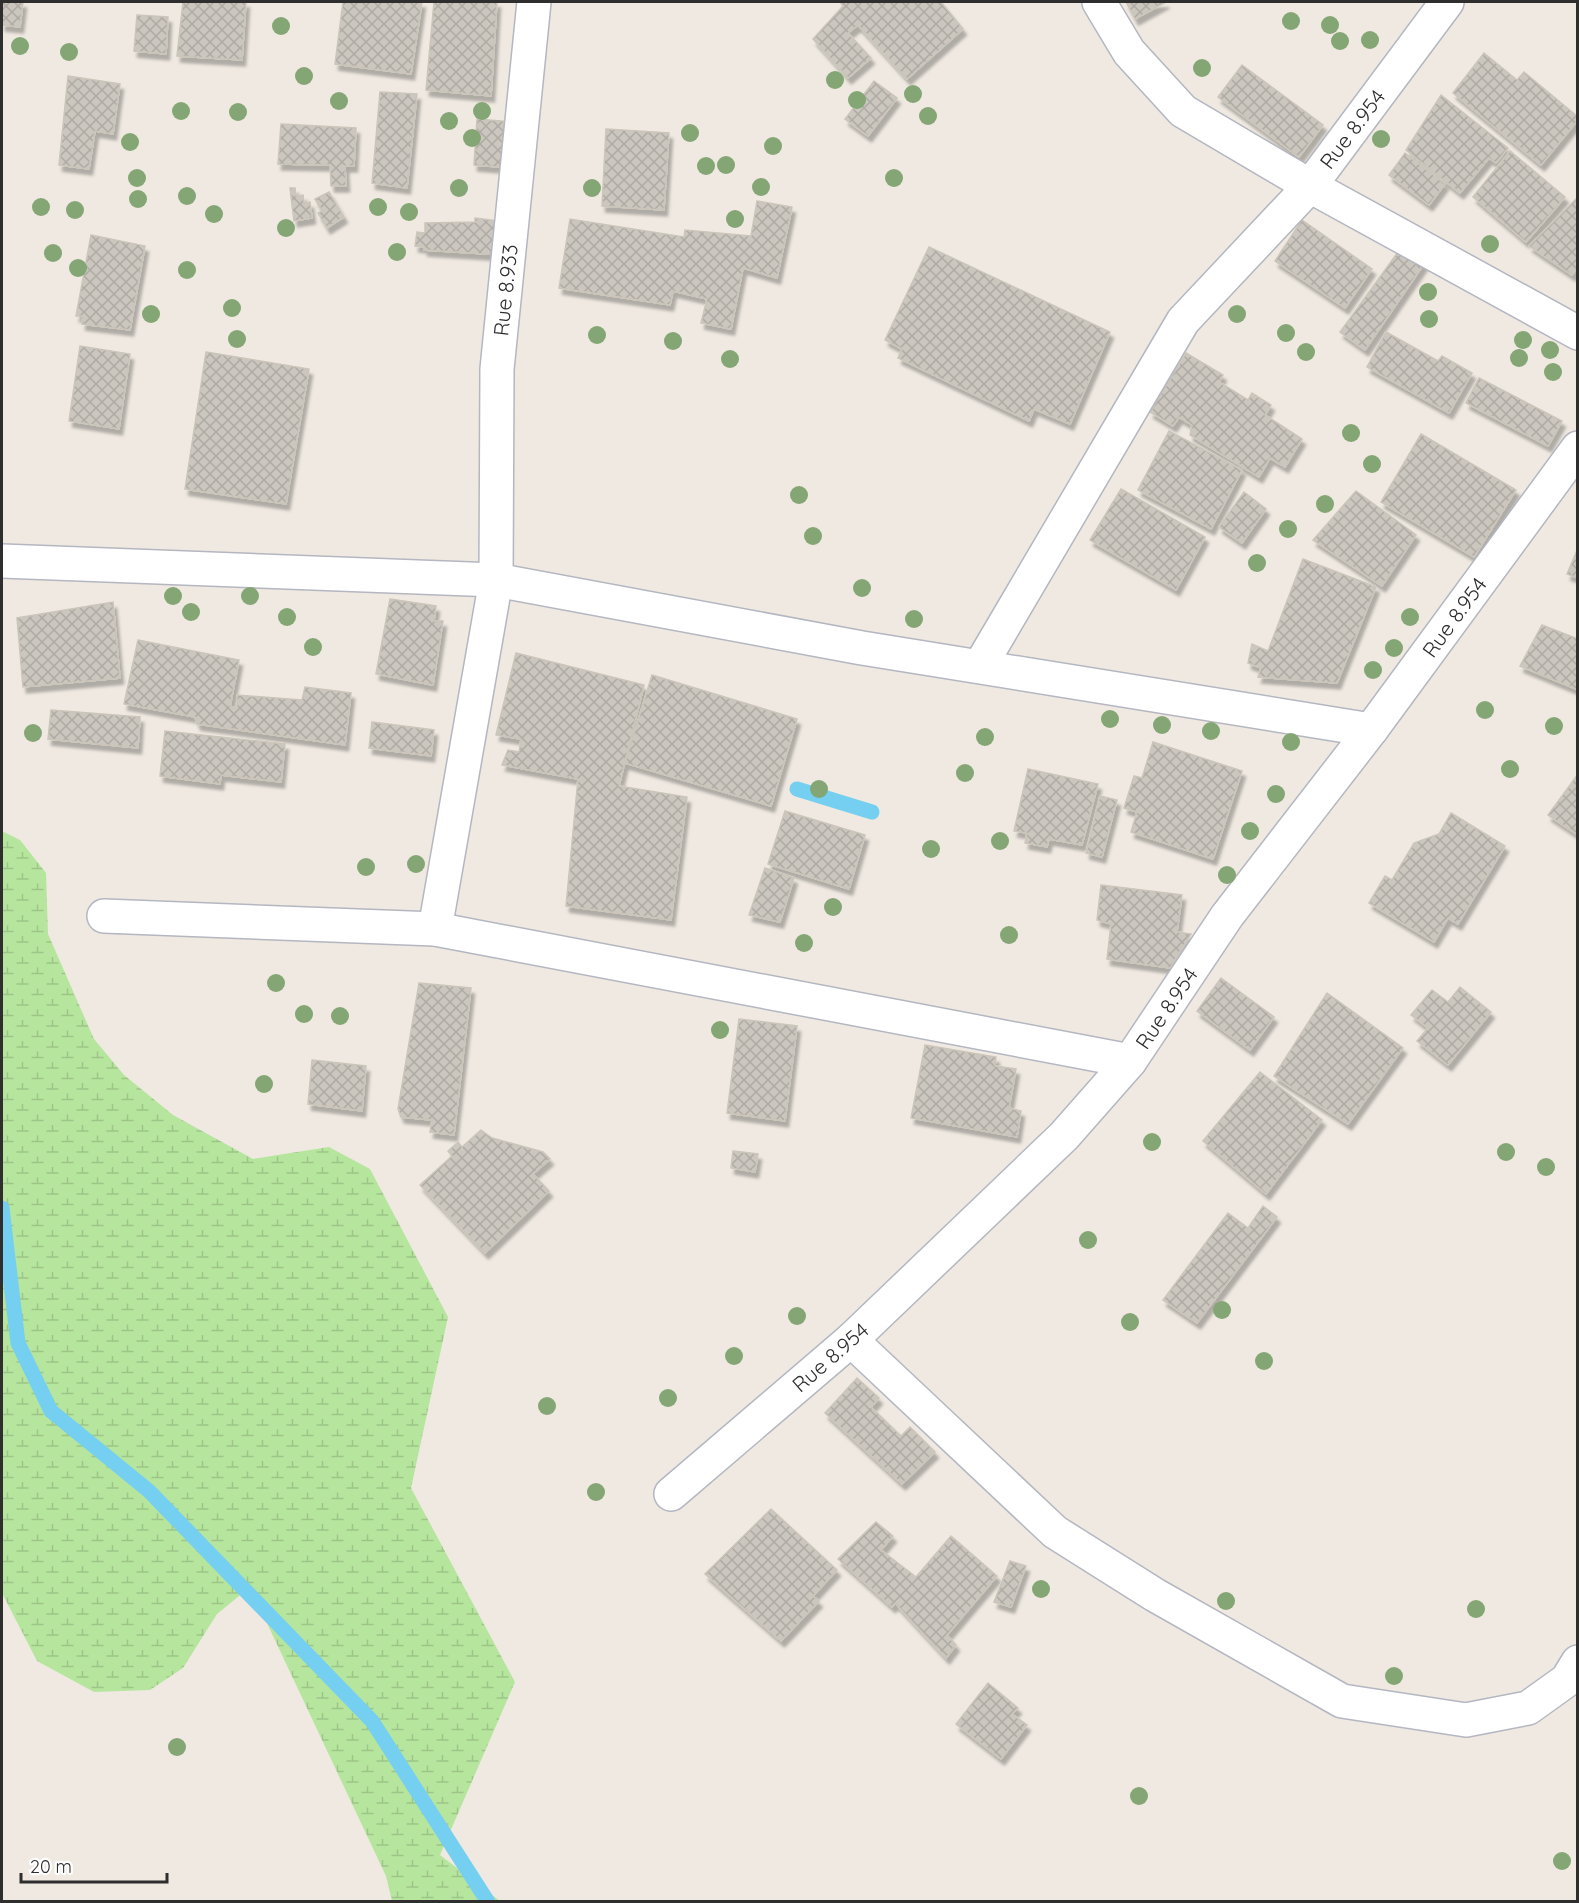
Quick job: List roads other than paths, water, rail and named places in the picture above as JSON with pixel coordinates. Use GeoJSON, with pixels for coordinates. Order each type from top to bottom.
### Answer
{"type":"FeatureCollection","features":[{"type":"Feature","properties":{"kind":"street","name":"Rue 8.933"},"geometry":{"type":"LineString","coordinates":[[435,929],[495,580],[497,369],[534,2]]}},
{"type":"Feature","properties":{"kind":"street"},"geometry":{"type":"LineString","coordinates":[[980,666],[1183,321],[1310,186],[1183,111],[1129,52],[1099,2]]}},
{"type":"Feature","properties":{"kind":"street","name":"Rue 8.954"},"geometry":{"type":"LineString","coordinates":[[1447,2],[1310,186],[1578,333]]}},
{"type":"Feature","properties":{"kind":"street","name":"Rue 8.954"},"geometry":{"type":"LineString","coordinates":[[671,1494],[852,1340],[1064,1136],[1130,1061],[1227,916],[1371,730],[1578,448]]}},
{"type":"Feature","properties":{"kind":"street"},"geometry":{"type":"LineString","coordinates":[[2,561],[495,580],[862,648],[1371,730]]}},
{"type":"Feature","properties":{"kind":"street"},"geometry":{"type":"LineString","coordinates":[[104,916],[435,929],[1130,1061]]}},
{"type":"Feature","properties":{"kind":"street"},"geometry":{"type":"LineString","coordinates":[[852,1340],[1055,1532],[1155,1595],[1342,1701],[1466,1720],[1528,1708],[1567,1680],[1578,1662]]}},
{"type":"Feature","properties":{"kind":"waterway"},"geometry":{"type":"LineString","coordinates":[[797,789],[872,812]]}},
{"type":"Feature","properties":{"kind":"waterway"},"geometry":{"type":"LineString","coordinates":[[2,1208],[18,1343],[51,1411],[149,1491],[372,1721],[488,1902]]}}]}
